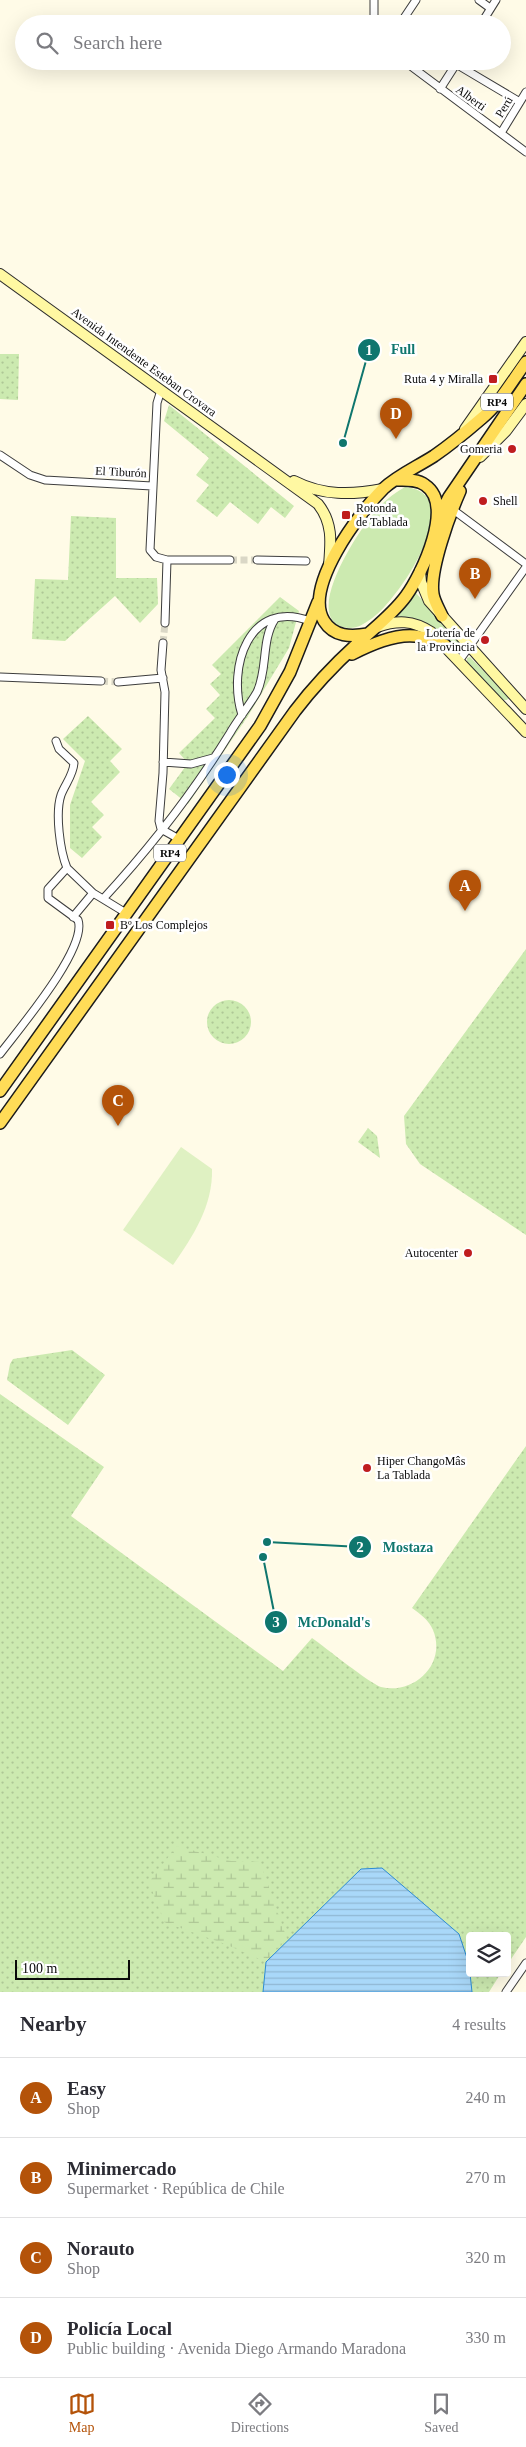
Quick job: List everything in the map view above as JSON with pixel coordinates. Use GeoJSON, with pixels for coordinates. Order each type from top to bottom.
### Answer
{"type":"FeatureCollection","features":[{"type":"Feature","properties":{"kind":"main road","name":"Avenida Intendente Esteban Crovara"},"geometry":{"type":"LineString","coordinates":[[0,274],[318,504],[326,517],[331,537],[329,566]]}},
{"type":"Feature","properties":{"kind":"main road"},"geometry":{"type":"LineString","coordinates":[[461,435],[526,342]]}},
{"type":"Feature","properties":{"kind":"main road","name":"RP4"},"geometry":{"type":"LineString","coordinates":[[0,1091],[274,704],[290,672],[318,602],[329,566],[356,522],[383,489],[435,455],[492,409],[526,362]]}},
{"type":"Feature","properties":{"kind":"main road","name":"RP4"},"geometry":{"type":"LineString","coordinates":[[0,1124],[280,730],[318,681],[365,640],[406,596],[420,572],[439,517],[449,497],[526,384]]}},
{"type":"Feature","properties":{"kind":"main road"},"geometry":{"type":"LineString","coordinates":[[442,616],[433,595],[433,588],[444,531],[452,509],[473,464],[506,431],[525,406]]}},
{"type":"Feature","properties":{"kind":"main road","name":"Avenida Intendente Esteban Crovara"},"geometry":{"type":"LineString","coordinates":[[274,471],[317,491],[347,495],[383,489]]}},
{"type":"Feature","properties":{"kind":"main road"},"geometry":{"type":"LineString","coordinates":[[396,480],[417,481],[430,488],[437,502],[439,517]]}},
{"type":"Feature","properties":{"kind":"main road"},"geometry":{"type":"LineString","coordinates":[[420,572],[425,593],[442,616],[526,708]]}},
{"type":"Feature","properties":{"kind":"main road"},"geometry":{"type":"LineString","coordinates":[[318,602],[323,620],[334,632],[342,635],[365,640],[416,636],[445,645]]}},
{"type":"Feature","properties":{"kind":"main road"},"geometry":{"type":"LineString","coordinates":[[377,627],[395,623],[416,623],[431,632],[526,732]]}},
{"type":"Feature","properties":{"kind":"street"},"geometry":{"type":"LineString","coordinates":[[374,0],[374,15]]}},
{"type":"Feature","properties":{"kind":"street"},"geometry":{"type":"LineString","coordinates":[[406,15],[416,0]]}},
{"type":"Feature","properties":{"kind":"street"},"geometry":{"type":"LineString","coordinates":[[479,0],[490,8]]}},
{"type":"Feature","properties":{"kind":"street"},"geometry":{"type":"LineString","coordinates":[[486,15],[496,0]]}},
{"type":"Feature","properties":{"kind":"street","name":"Alberti"},"geometry":{"type":"LineString","coordinates":[[416,70],[526,152]]}},
{"type":"Feature","properties":{"kind":"street"},"geometry":{"type":"LineString","coordinates":[[440,89],[452,70]]}},
{"type":"Feature","properties":{"kind":"street"},"geometry":{"type":"LineString","coordinates":[[468,70],[520,102]]}},
{"type":"Feature","properties":{"kind":"street","name":"Perú"},"geometry":{"type":"LineString","coordinates":[[501,133],[526,92]]}},
{"type":"Feature","properties":{"kind":"street","name":"El Tiburón"},"geometry":{"type":"LineString","coordinates":[[0,455],[38,478],[152,486],[157,402],[161,390]]}},
{"type":"Feature","properties":{"kind":"street"},"geometry":{"type":"LineString","coordinates":[[152,486],[149,546],[156,557],[167,560],[230,560]]}},
{"type":"Feature","properties":{"kind":"street"},"geometry":{"type":"LineString","coordinates":[[452,509],[526,565],[460,661]]}},
{"type":"Feature","properties":{"kind":"street"},"geometry":{"type":"LineString","coordinates":[[165,623],[167,560]]}},
{"type":"Feature","properties":{"kind":"street"},"geometry":{"type":"LineString","coordinates":[[257,560],[306,561]]}},
{"type":"Feature","properties":{"kind":"street"},"geometry":{"type":"LineString","coordinates":[[242,715],[235,686],[240,656],[253,633],[275,619],[295,615],[310,621]]}},
{"type":"Feature","properties":{"kind":"street"},"geometry":{"type":"LineString","coordinates":[[102,899],[140,859],[161,829],[187,799],[242,715],[258,689],[264,669],[268,634],[275,619]]}},
{"type":"Feature","properties":{"kind":"street"},"geometry":{"type":"LineString","coordinates":[[163,643],[162,678],[165,692],[159,820],[161,829],[179,839]]}},
{"type":"Feature","properties":{"kind":"street"},"geometry":{"type":"LineString","coordinates":[[0,676],[100,681]]}},
{"type":"Feature","properties":{"kind":"street"},"geometry":{"type":"LineString","coordinates":[[118,682],[162,678]]}},
{"type":"Feature","properties":{"kind":"street"},"geometry":{"type":"LineString","coordinates":[[56,741],[59,749],[74,763],[69,781],[60,800],[59,843],[67,868],[93,893],[126,913]]}},
{"type":"Feature","properties":{"kind":"street"},"geometry":{"type":"LineString","coordinates":[[163,762],[190,764],[214,758]]}},
{"type":"Feature","properties":{"kind":"street"},"geometry":{"type":"LineString","coordinates":[[0,1054],[34,1009],[70,956],[80,931],[78,920],[48,898],[46,893],[67,868]]}},
{"type":"Feature","properties":{"kind":"street"},"geometry":{"type":"LineString","coordinates":[[73,917],[93,893]]}},
{"type":"Feature","properties":{"kind":"street"},"geometry":{"type":"LineString","coordinates":[[506,1992],[524,1971],[526,1963]]}},
{"type":"Feature","properties":{"kind":"green space"},"geometry":{"type":"Polygon","coordinates":[[[0,354],[19,354],[18,400],[0,399],[0,354]]]}},
{"type":"Feature","properties":{"kind":"green space"},"geometry":{"type":"Polygon","coordinates":[[[169,405],[294,506],[285,518],[271,507],[258,524],[230,502],[217,517],[196,501],[209,485],[196,475],[209,458],[164,421],[169,405]]]}},
{"type":"Feature","properties":{"kind":"green space"},"geometry":{"type":"Polygon","coordinates":[[[405,487],[423,494],[431,507],[430,526],[423,548],[397,591],[383,608],[360,626],[349,628],[340,626],[331,617],[329,603],[332,586],[340,566],[373,514],[386,500],[405,487]]]}},
{"type":"Feature","properties":{"kind":"green space"},"geometry":{"type":"Polygon","coordinates":[[[71,516],[116,518],[116,578],[157,578],[158,604],[140,623],[115,596],[65,641],[32,639],[35,579],[68,580],[71,516]]]}},
{"type":"Feature","properties":{"kind":"green space"},"geometry":{"type":"Polygon","coordinates":[[[416,593],[463,645],[461,651],[456,652],[428,625],[410,617],[397,617],[416,593]]]}},
{"type":"Feature","properties":{"kind":"green space"},"geometry":{"type":"Polygon","coordinates":[[[280,597],[299,611],[289,648],[248,716],[188,804],[169,789],[188,763],[179,753],[215,718],[206,709],[220,695],[210,684],[221,674],[212,665],[280,597]]]}},
{"type":"Feature","properties":{"kind":"green space"},"geometry":{"type":"Polygon","coordinates":[[[470,657],[509,697],[507,700],[501,700],[467,664],[467,658],[470,657]]]}},
{"type":"Feature","properties":{"kind":"green space"},"geometry":{"type":"Polygon","coordinates":[[[88,716],[122,749],[110,761],[120,772],[91,802],[104,815],[92,827],[102,837],[82,858],[70,848],[70,805],[85,761],[63,739],[88,716]]]}},
{"type":"Feature","properties":{"kind":"green space"},"geometry":{"type":"Polygon","coordinates":[[[526,949],[526,1235],[420,1164],[406,1144],[404,1116],[526,949]]]}},
{"type":"Feature","properties":{"kind":"green space"},"geometry":{"type":"Polygon","coordinates":[[[229,1000],[241,1004],[247,1010],[251,1022],[247,1034],[241,1040],[229,1044],[217,1040],[211,1034],[207,1022],[211,1010],[217,1004],[229,1000]]]}},
{"type":"Feature","properties":{"kind":"green space"},"geometry":{"type":"Polygon","coordinates":[[[368,1128],[377,1136],[380,1158],[358,1142],[368,1128]]]}},
{"type":"Feature","properties":{"kind":"green space"},"geometry":{"type":"Polygon","coordinates":[[[181,1147],[212,1169],[209,1196],[205,1208],[188,1243],[173,1265],[123,1230],[181,1147]]]}},
{"type":"Feature","properties":{"kind":"green space"},"geometry":{"type":"Polygon","coordinates":[[[72,1350],[105,1375],[68,1425],[7,1380],[10,1364],[13,1359],[72,1350]]]}},
{"type":"Feature","properties":{"kind":"green space"},"geometry":{"type":"Polygon","coordinates":[[[0,1394],[104,1467],[71,1516],[283,1671],[312,1638],[357,1672],[381,1687],[405,1686],[425,1674],[431,1665],[436,1643],[433,1630],[427,1620],[412,1608],[526,1446],[526,1937],[511,1959],[511,1932],[466,1932],[466,1977],[498,1977],[489,1992],[0,1992],[0,1394]]]}},
{"type":"Feature","properties":{"kind":"green space"},"geometry":{"type":"Polygon","coordinates":[[[177,1846],[231,1861],[260,1862],[287,1939],[266,1962],[225,1944],[164,1922],[149,1882],[177,1846]]]}},
{"type":"Feature","properties":{"kind":"water"},"geometry":{"type":"Polygon","coordinates":[[[382,1868],[459,1934],[466,1955],[466,1977],[470,1977],[472,1992],[263,1992],[266,1962],[361,1869],[382,1868]]]}},
{"type":"Feature","properties":{"kind":"tunnel"},"geometry":{"type":"LineString","coordinates":[[230,560],[257,560]]}},
{"type":"Feature","properties":{"kind":"tunnel"},"geometry":{"type":"LineString","coordinates":[[163,643],[165,623]]}},
{"type":"Feature","properties":{"kind":"tunnel"},"geometry":{"type":"LineString","coordinates":[[101,681],[118,682]]}},
{"type":"Feature","properties":{"kind":"place","name":"Ruta 4 y Miralla"},"geometry":{"type":"Point","coordinates":[493,379]}},
{"type":"Feature","properties":{"kind":"place","name":"Policía Local"},"geometry":{"type":"Point","coordinates":[396,439]}},
{"type":"Feature","properties":{"kind":"place","name":"Full"},"geometry":{"type":"Point","coordinates":[343,443]}},
{"type":"Feature","properties":{"kind":"place","name":"Gomeria"},"geometry":{"type":"Point","coordinates":[512,449]}},
{"type":"Feature","properties":{"kind":"place","name":"Shell"},"geometry":{"type":"Point","coordinates":[483,501]}},
{"type":"Feature","properties":{"kind":"place","name":"Rotonda de Tablada"},"geometry":{"type":"Point","coordinates":[346,515]}},
{"type":"Feature","properties":{"kind":"place","name":"Minimercado"},"geometry":{"type":"Point","coordinates":[475,599]}},
{"type":"Feature","properties":{"kind":"place","name":"Lotería de la Provincia"},"geometry":{"type":"Point","coordinates":[485,640]}},
{"type":"Feature","properties":{"kind":"place","name":"Easy"},"geometry":{"type":"Point","coordinates":[465,911]}},
{"type":"Feature","properties":{"kind":"place","name":"Bº Los Complejos"},"geometry":{"type":"Point","coordinates":[110,925]}},
{"type":"Feature","properties":{"kind":"place","name":"Norauto"},"geometry":{"type":"Point","coordinates":[118,1126]}},
{"type":"Feature","properties":{"kind":"place","name":"Autocenter"},"geometry":{"type":"Point","coordinates":[468,1253]}},
{"type":"Feature","properties":{"kind":"place","name":"Hiper ChangoMâs La Tablada"},"geometry":{"type":"Point","coordinates":[367,1468]}},
{"type":"Feature","properties":{"kind":"place","name":"Mostaza"},"geometry":{"type":"Point","coordinates":[267,1542]}},
{"type":"Feature","properties":{"kind":"place","name":"McDonald's"},"geometry":{"type":"Point","coordinates":[263,1557]}}]}
